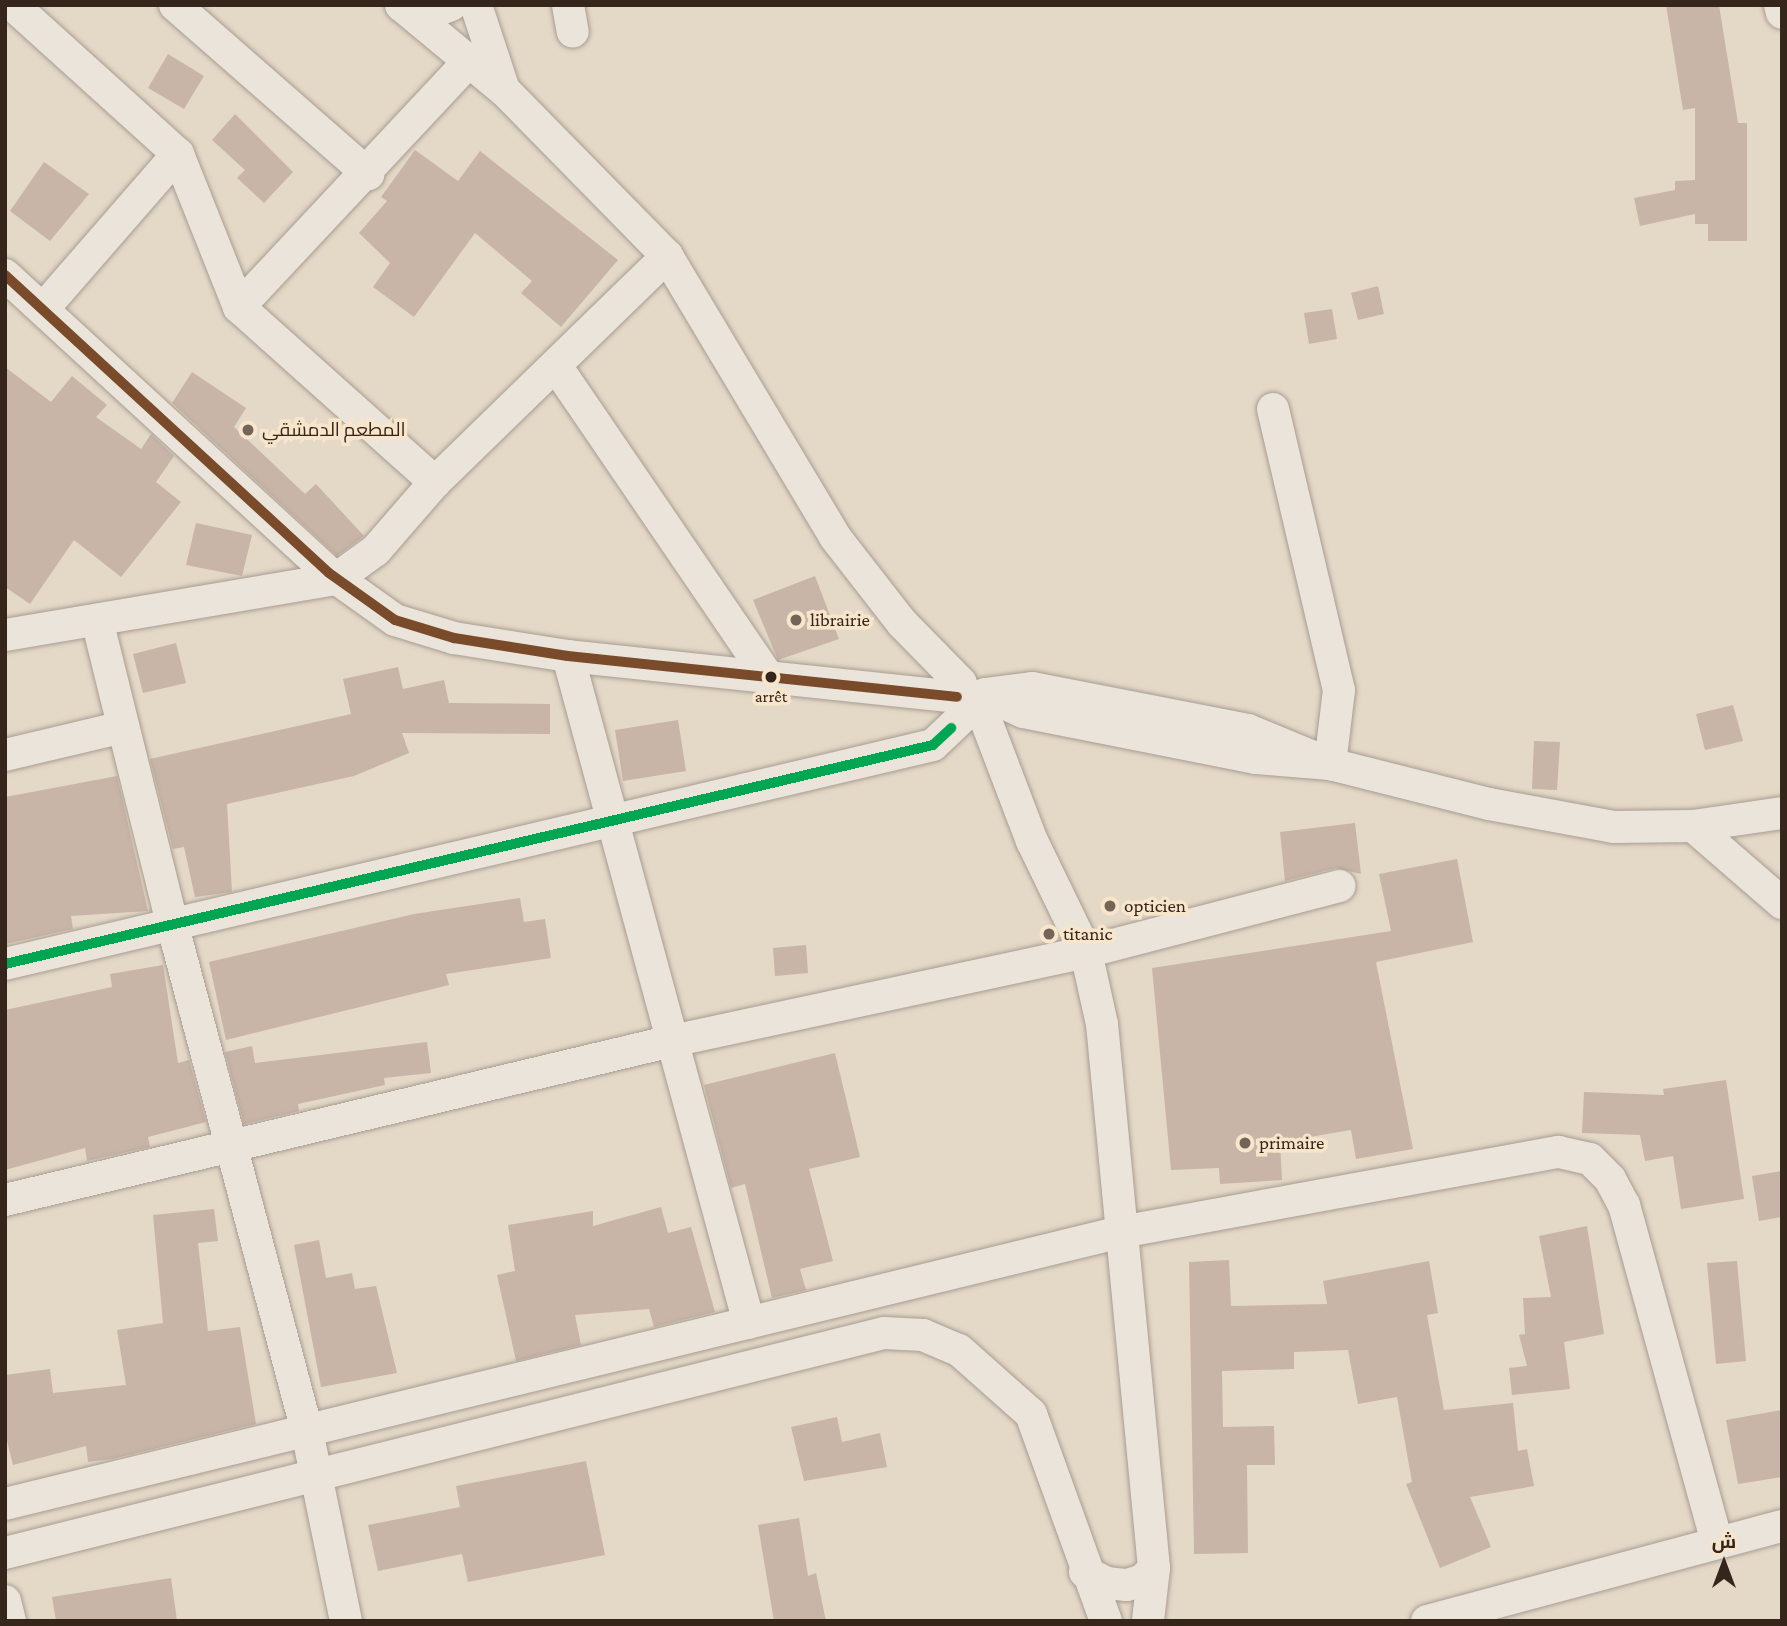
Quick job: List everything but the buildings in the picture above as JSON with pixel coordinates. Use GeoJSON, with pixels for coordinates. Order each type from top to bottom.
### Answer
{"type":"FeatureCollection","features":[{"type":"Feature","properties":{"kind":"street"},"geometry":{"type":"LineString","coordinates":[[13,5],[178,154],[239,307],[435,482]]}},
{"type":"Feature","properties":{"kind":"street"},"geometry":{"type":"LineString","coordinates":[[175,5],[368,174]]}},
{"type":"Feature","properties":{"kind":"street"},"geometry":{"type":"LineString","coordinates":[[401,6],[425,15],[451,5]]}},
{"type":"Feature","properties":{"kind":"street"},"geometry":{"type":"LineString","coordinates":[[476,5],[505,91]]}},
{"type":"Feature","properties":{"kind":"street"},"geometry":{"type":"LineString","coordinates":[[1780,5],[1782,13]]}},
{"type":"Feature","properties":{"kind":"street"},"geometry":{"type":"LineString","coordinates":[[401,6],[505,91],[667,256],[835,537],[902,624],[971,698],[1032,841],[1086,952],[1102,1024],[1154,1568],[1148,1621]]}},
{"type":"Feature","properties":{"kind":"street"},"geometry":{"type":"LineString","coordinates":[[239,307],[368,174],[469,61]]}},
{"type":"Feature","properties":{"kind":"street"},"geometry":{"type":"LineString","coordinates":[[178,154],[20,293],[336,579],[395,620],[454,638],[568,656],[971,698],[1032,688],[1234,728],[1330,764],[1489,804],[1614,827],[1693,826],[1782,813]]}},
{"type":"Feature","properties":{"kind":"street"},"geometry":{"type":"LineString","coordinates":[[5,635],[336,579],[376,550],[435,482],[667,256]]}},
{"type":"Feature","properties":{"kind":"street"},"geometry":{"type":"LineString","coordinates":[[556,366],[768,677]]}},
{"type":"Feature","properties":{"kind":"street"},"geometry":{"type":"LineString","coordinates":[[1273,409],[1339,690],[1330,764]]}},
{"type":"Feature","properties":{"kind":"street"},"geometry":{"type":"LineString","coordinates":[[97,620],[172,923],[307,1431],[314,1476],[346,1621]]}},
{"type":"Feature","properties":{"kind":"street"},"geometry":{"type":"LineString","coordinates":[[568,656],[749,1323]]}},
{"type":"Feature","properties":{"kind":"street"},"geometry":{"type":"LineString","coordinates":[[5,964],[933,745],[971,698]]}},
{"type":"Feature","properties":{"kind":"street"},"geometry":{"type":"LineString","coordinates":[[5,755],[123,727]]}},
{"type":"Feature","properties":{"kind":"street"},"geometry":{"type":"LineString","coordinates":[[1693,826],[1782,903]]}},
{"type":"Feature","properties":{"kind":"street"},"geometry":{"type":"LineString","coordinates":[[5,1200],[672,1041],[1086,952],[1339,886]]}},
{"type":"Feature","properties":{"kind":"street"},"geometry":{"type":"LineString","coordinates":[[5,1504],[1121,1232],[1559,1152],[1590,1159],[1609,1179],[1624,1205],[1717,1542]]}},
{"type":"Feature","properties":{"kind":"street"},"geometry":{"type":"LineString","coordinates":[[5,1553],[884,1333],[923,1335],[959,1350],[1031,1414],[1085,1572],[1106,1621]]}},
{"type":"Feature","properties":{"kind":"street"},"geometry":{"type":"LineString","coordinates":[[1427,1621],[1782,1526]]}},
{"type":"Feature","properties":{"kind":"street"},"geometry":{"type":"LineString","coordinates":[[1085,1572],[1107,1583],[1126,1585],[1143,1580],[1154,1568]]}},
{"type":"Feature","properties":{"kind":"street"},"geometry":{"type":"LineString","coordinates":[[5,1601],[10,1621]]}},
{"type":"Feature","properties":{"kind":"transit line"},"geometry":{"type":"LineString","coordinates":[[5,275],[329,573],[395,620],[454,638],[568,656],[957,697]]}},
{"type":"Feature","properties":{"kind":"transit line"},"geometry":{"type":"LineString","coordinates":[[5,964],[933,745],[951,728]]}},
{"type":"Feature","properties":{"kind":"place","name":"المطعم الدمشقي"},"geometry":{"type":"Point","coordinates":[248,430]}},
{"type":"Feature","properties":{"kind":"place","name":"librairie"},"geometry":{"type":"Point","coordinates":[796,620]}},
{"type":"Feature","properties":{"kind":"place","name":"arrêt"},"geometry":{"type":"Point","coordinates":[771,677]}},
{"type":"Feature","properties":{"kind":"place","name":"opticien"},"geometry":{"type":"Point","coordinates":[1110,906]}},
{"type":"Feature","properties":{"kind":"place","name":"titanic"},"geometry":{"type":"Point","coordinates":[1049,934]}},
{"type":"Feature","properties":{"kind":"place","name":"primaire"},"geometry":{"type":"Point","coordinates":[1245,1143]}}]}
